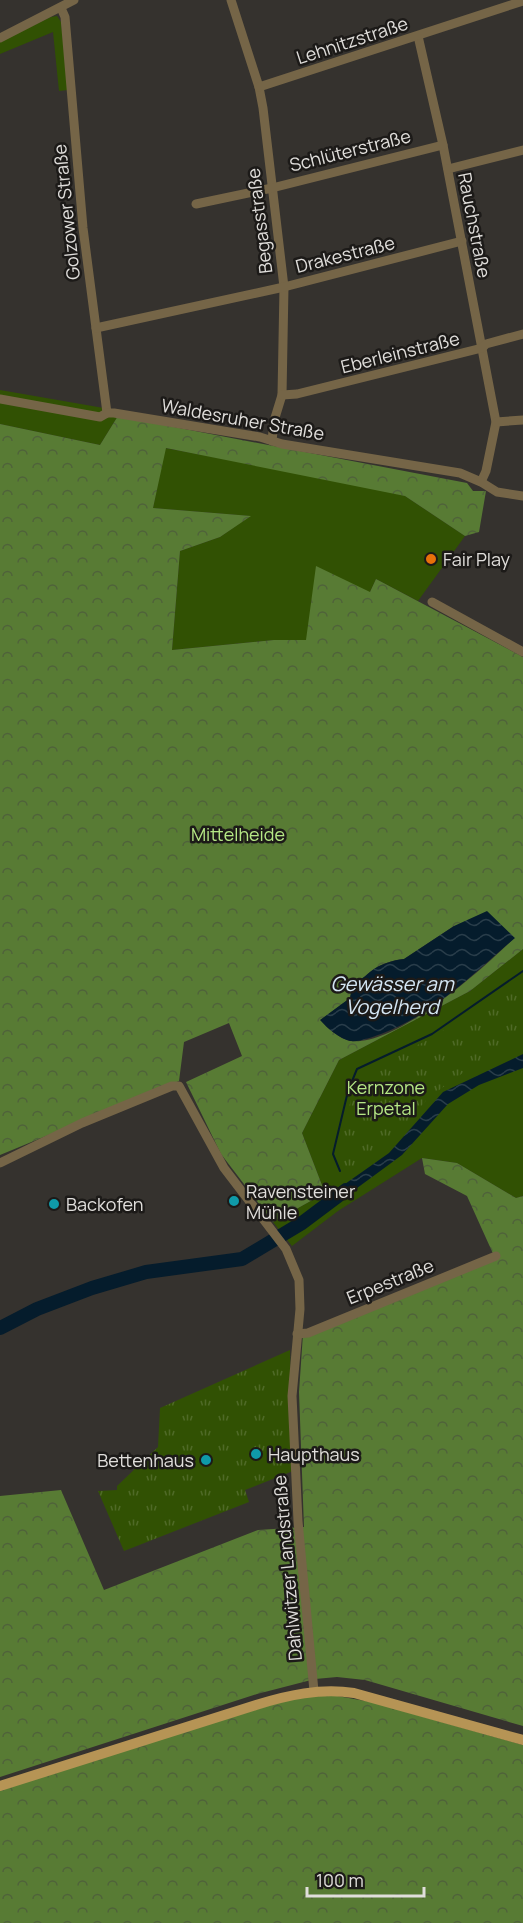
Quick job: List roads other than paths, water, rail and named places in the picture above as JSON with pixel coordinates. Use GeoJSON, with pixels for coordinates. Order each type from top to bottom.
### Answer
{"type":"FeatureCollection","features":[{"type":"Feature","properties":{"kind":"main road"},"geometry":{"type":"LineString","coordinates":[[0,1786],[264,1702],[314,1692],[354,1693],[523,1740]]}},
{"type":"Feature","properties":{"kind":"street"},"geometry":{"type":"LineString","coordinates":[[0,38],[74,0]]}},
{"type":"Feature","properties":{"kind":"street","name":"Begasstraße"},"geometry":{"type":"LineString","coordinates":[[231,0],[259,87],[284,287],[282,395],[274,421],[272,441]]}},
{"type":"Feature","properties":{"kind":"street","name":"Lehnitzstraße"},"geometry":{"type":"LineString","coordinates":[[259,87],[523,1]]}},
{"type":"Feature","properties":{"kind":"street","name":"Golzower Straße"},"geometry":{"type":"LineString","coordinates":[[61,8],[65,17],[83,228],[107,413]]}},
{"type":"Feature","properties":{"kind":"street","name":"Rauchstraße"},"geometry":{"type":"LineString","coordinates":[[418,36],[448,169],[496,422],[486,471],[481,482]]}},
{"type":"Feature","properties":{"kind":"street","name":"Schlüterstraße"},"geometry":{"type":"LineString","coordinates":[[196,204],[272,188],[443,145]]}},
{"type":"Feature","properties":{"kind":"street"},"geometry":{"type":"LineString","coordinates":[[448,169],[523,150]]}},
{"type":"Feature","properties":{"kind":"street","name":"Drakestraße"},"geometry":{"type":"LineString","coordinates":[[96,328],[284,287],[462,241]]}},
{"type":"Feature","properties":{"kind":"street","name":"Eberleinstraße"},"geometry":{"type":"LineString","coordinates":[[282,395],[297,394],[482,348],[486,344],[523,333]]}},
{"type":"Feature","properties":{"kind":"street","name":"Waldesruher Straße"},"geometry":{"type":"LineString","coordinates":[[0,399],[100,417],[107,413],[260,437],[272,441],[460,473],[497,492],[523,496]]}},
{"type":"Feature","properties":{"kind":"street"},"geometry":{"type":"LineString","coordinates":[[496,422],[523,420]]}},
{"type":"Feature","properties":{"kind":"street"},"geometry":{"type":"LineString","coordinates":[[432,602],[523,652]]}},
{"type":"Feature","properties":{"kind":"street","name":"Dahlwitzer Landstraße"},"geometry":{"type":"LineString","coordinates":[[0,1163],[82,1124],[172,1086],[178,1086],[224,1168],[284,1246],[294,1265],[300,1289],[292,1396],[298,1521],[314,1692]]}},
{"type":"Feature","properties":{"kind":"street","name":"Erpestraße"},"geometry":{"type":"LineString","coordinates":[[297,1334],[308,1333],[496,1256]]}},
{"type":"Feature","properties":{"kind":"water","name":"Gewässer am Vogelherd"},"geometry":{"type":"Polygon","coordinates":[[[487,911],[515,938],[452,992],[418,1016],[381,1034],[354,1041],[338,1036],[320,1020],[350,998],[353,983],[374,969],[404,959],[454,926],[487,911]]]}},
{"type":"Feature","properties":{"kind":"water"},"geometry":{"type":"Polygon","coordinates":[[[523,1054],[523,1068],[479,1085],[448,1104],[402,1155],[334,1205],[330,1199],[335,1191],[389,1153],[443,1092],[523,1054]]]}},
{"type":"Feature","properties":{"kind":"waterway"},"geometry":{"type":"LineString","coordinates":[[340,1171],[333,1154],[348,1091],[357,1069],[432,1034],[523,971]]}},
{"type":"Feature","properties":{"kind":"waterway"},"geometry":{"type":"LineString","coordinates":[[0,1328],[37,1309],[92,1288],[146,1272],[242,1259],[302,1223],[346,1190]]}},
{"type":"Feature","properties":{"kind":"place","name":"Fair Play"},"geometry":{"type":"Point","coordinates":[431,559]}},
{"type":"Feature","properties":{"kind":"place","name":"Ravensteiner Mühle"},"geometry":{"type":"Point","coordinates":[234,1201]}},
{"type":"Feature","properties":{"kind":"place","name":"Backofen"},"geometry":{"type":"Point","coordinates":[54,1204]}},
{"type":"Feature","properties":{"kind":"place","name":"Haupthaus"},"geometry":{"type":"Point","coordinates":[256,1454]}},
{"type":"Feature","properties":{"kind":"place","name":"Bettenhaus"},"geometry":{"type":"Point","coordinates":[206,1460]}},
{"type":"Feature","properties":{"kind":"park label","name":"Mittelheide"},"geometry":{"type":"Point","coordinates":[238,834]}},
{"type":"Feature","properties":{"kind":"park label","name":"Kernzone Erpetal"},"geometry":{"type":"Point","coordinates":[386,1097]}}]}
